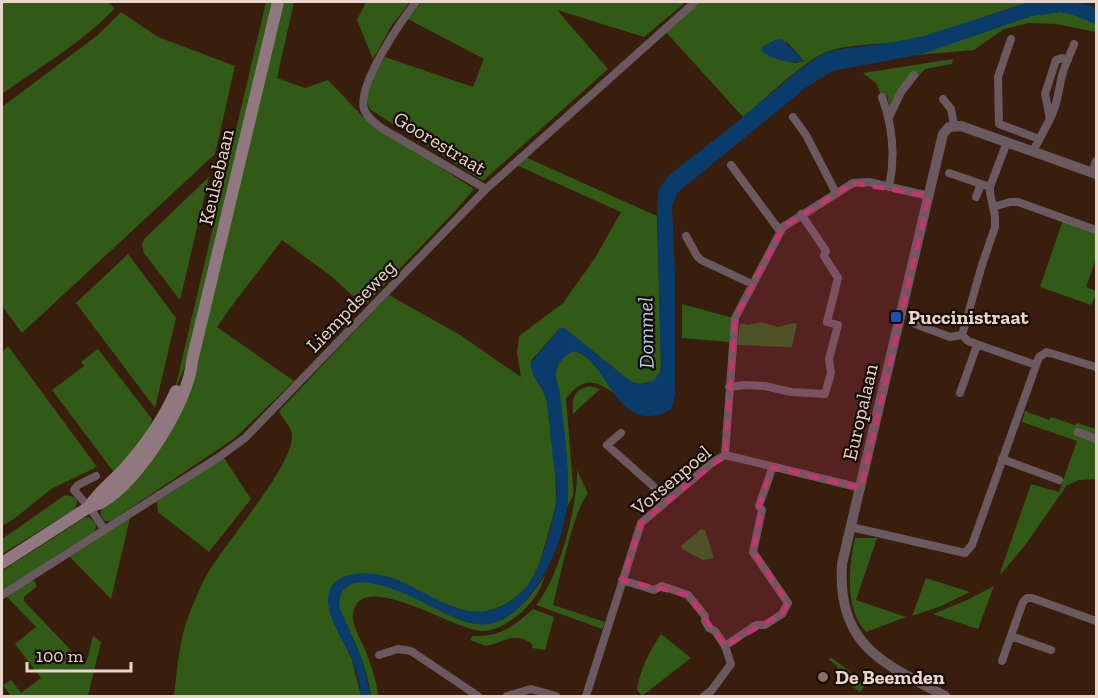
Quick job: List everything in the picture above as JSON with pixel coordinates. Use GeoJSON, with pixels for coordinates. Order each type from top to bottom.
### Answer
{"type":"FeatureCollection","features":[{"type":"Feature","properties":{"kind":"main road","name":"Keulsebaan"},"geometry":{"type":"LineString","coordinates":[[2,563],[88,507],[95,496],[119,474],[148,439],[167,409],[192,361],[278,2]]}},
{"type":"Feature","properties":{"kind":"street","name":"Goorestraat"},"geometry":{"type":"LineString","coordinates":[[416,2],[369,79],[363,99],[364,109],[383,129],[486,189]]}},
{"type":"Feature","properties":{"kind":"street","name":"Liempdseweg"},"geometry":{"type":"LineString","coordinates":[[2,595],[219,457],[252,432],[486,189],[695,2]]}},
{"type":"Feature","properties":{"kind":"street"},"geometry":{"type":"LineString","coordinates":[[1011,39],[998,77],[999,124],[1039,140]]}},
{"type":"Feature","properties":{"kind":"street"},"geometry":{"type":"LineString","coordinates":[[1034,152],[1059,100],[1062,78],[1074,44]]}},
{"type":"Feature","properties":{"kind":"street"},"geometry":{"type":"LineString","coordinates":[[1050,119],[1046,89],[1056,60],[1062,58],[1068,60]]}},
{"type":"Feature","properties":{"kind":"street"},"geometry":{"type":"LineString","coordinates":[[889,117],[901,92],[914,75]]}},
{"type":"Feature","properties":{"kind":"street"},"geometry":{"type":"LineString","coordinates":[[882,97],[889,117],[894,153],[889,187]]}},
{"type":"Feature","properties":{"kind":"street"},"geometry":{"type":"LineString","coordinates":[[943,99],[951,109],[954,125],[1094,173],[1096,161]]}},
{"type":"Feature","properties":{"kind":"street"},"geometry":{"type":"LineString","coordinates":[[792,117],[806,135],[836,193]]}},
{"type":"Feature","properties":{"kind":"street","name":"Europalaan"},"geometry":{"type":"LineString","coordinates":[[945,696],[932,693],[880,661],[864,644],[846,609],[841,583],[842,564],[943,134],[945,129],[954,125]]}},
{"type":"Feature","properties":{"kind":"street"},"geometry":{"type":"LineString","coordinates":[[962,335],[995,227],[990,187],[1007,142]]}},
{"type":"Feature","properties":{"kind":"street"},"geometry":{"type":"LineString","coordinates":[[731,165],[780,231]]}},
{"type":"Feature","properties":{"kind":"street"},"geometry":{"type":"LineString","coordinates":[[948,172],[990,187]]}},
{"type":"Feature","properties":{"kind":"street"},"geometry":{"type":"LineString","coordinates":[[725,455],[733,325],[780,231],[801,214],[853,183],[861,182],[929,196]]}},
{"type":"Feature","properties":{"kind":"street"},"geometry":{"type":"LineString","coordinates":[[976,197],[981,184]]}},
{"type":"Feature","properties":{"kind":"street"},"geometry":{"type":"LineString","coordinates":[[993,207],[1018,202],[1096,230]]}},
{"type":"Feature","properties":{"kind":"street"},"geometry":{"type":"LineString","coordinates":[[729,387],[765,386],[791,392],[825,394],[831,373],[829,359],[838,325],[827,322],[838,278],[824,256],[826,251],[801,214]]}},
{"type":"Feature","properties":{"kind":"street"},"geometry":{"type":"LineString","coordinates":[[686,236],[701,260],[752,284]]}},
{"type":"Feature","properties":{"kind":"street"},"geometry":{"type":"LineString","coordinates":[[915,324],[950,336],[962,335]]}},
{"type":"Feature","properties":{"kind":"street"},"geometry":{"type":"LineString","coordinates":[[962,335],[977,345],[1036,365]]}},
{"type":"Feature","properties":{"kind":"street"},"geometry":{"type":"LineString","coordinates":[[960,393],[977,345]]}},
{"type":"Feature","properties":{"kind":"street"},"geometry":{"type":"LineString","coordinates":[[851,527],[965,553],[972,544],[1039,357],[1047,352],[1096,367]]}},
{"type":"Feature","properties":{"kind":"street"},"geometry":{"type":"LineString","coordinates":[[1078,432],[1096,439]]}},
{"type":"Feature","properties":{"kind":"street"},"geometry":{"type":"LineString","coordinates":[[621,433],[607,445],[666,500]]}},
{"type":"Feature","properties":{"kind":"street","name":"Vorsenpoel"},"geometry":{"type":"LineString","coordinates":[[586,696],[641,523],[713,462],[725,455],[861,488]]}},
{"type":"Feature","properties":{"kind":"street"},"geometry":{"type":"LineString","coordinates":[[1002,459],[1059,480]]}},
{"type":"Feature","properties":{"kind":"street"},"geometry":{"type":"LineString","coordinates":[[725,646],[756,625],[765,626],[782,614],[788,603],[753,552],[762,510],[759,506],[768,486],[772,467]]}},
{"type":"Feature","properties":{"kind":"street"},"geometry":{"type":"LineString","coordinates":[[96,476],[78,485],[74,490],[104,529]]}},
{"type":"Feature","properties":{"kind":"street"},"geometry":{"type":"LineString","coordinates":[[622,580],[654,590],[662,586],[688,594],[705,616],[705,621],[725,646],[731,664],[711,691],[704,696]]}},
{"type":"Feature","properties":{"kind":"street"},"geometry":{"type":"LineString","coordinates":[[1002,661],[1023,602],[1027,598],[1096,621]]}},
{"type":"Feature","properties":{"kind":"street"},"geometry":{"type":"LineString","coordinates":[[1011,636],[1051,650]]}},
{"type":"Feature","properties":{"kind":"street"},"geometry":{"type":"LineString","coordinates":[[379,655],[398,649],[411,651],[478,696]]}},
{"type":"Feature","properties":{"kind":"street"},"geometry":{"type":"LineString","coordinates":[[507,696],[531,689],[556,696]]}},
{"type":"Feature","properties":{"kind":"highlighted area"},"geometry":{"type":"Polygon","coordinates":[[[853,183],[929,196],[861,488],[772,467],[759,506],[762,510],[753,551],[788,603],[782,614],[725,646],[688,595],[622,580],[641,523],[725,455],[735,318],[783,227],[853,183]]]}},
{"type":"Feature","properties":{"kind":"green space"},"geometry":{"type":"Polygon","coordinates":[[[2,2],[107,2],[115,8],[76,43],[2,94],[2,2]]]}},
{"type":"Feature","properties":{"kind":"green space"},"geometry":{"type":"Polygon","coordinates":[[[266,2],[274,2],[195,332],[184,369],[175,389],[266,2]]]}},
{"type":"Feature","properties":{"kind":"green space"},"geometry":{"type":"Polygon","coordinates":[[[284,2],[294,2],[277,78],[305,88],[328,80],[364,118],[474,189],[364,306],[331,276],[282,240],[217,327],[294,381],[235,438],[111,521],[105,521],[101,516],[101,508],[175,418],[249,144],[284,2]]]}},
{"type":"Feature","properties":{"kind":"green space"},"geometry":{"type":"Polygon","coordinates":[[[366,2],[410,2],[392,25],[373,59],[357,20],[366,2]]]}},
{"type":"Feature","properties":{"kind":"green space"},"geometry":{"type":"Polygon","coordinates":[[[422,2],[686,2],[644,37],[557,10],[608,69],[483,181],[371,110],[368,104],[368,90],[385,57],[473,87],[484,59],[408,19],[422,2]]]}},
{"type":"Feature","properties":{"kind":"green space"},"geometry":{"type":"Polygon","coordinates":[[[699,2],[1030,2],[924,37],[853,46],[822,54],[792,75],[743,117],[665,31],[699,2]],[[787,42],[771,57],[795,63],[804,61],[787,42]]]}},
{"type":"Feature","properties":{"kind":"green space"},"geometry":{"type":"Polygon","coordinates":[[[121,12],[158,37],[235,66],[215,154],[22,333],[2,306],[2,107],[98,35],[121,12]]]}},
{"type":"Feature","properties":{"kind":"green space"},"geometry":{"type":"Polygon","coordinates":[[[1060,12],[1096,24],[1096,32],[1056,24],[1029,23],[1004,29],[974,50],[916,55],[1031,16],[1060,12]]]}},
{"type":"Feature","properties":{"kind":"green space"},"geometry":{"type":"Polygon","coordinates":[[[953,59],[952,64],[925,69],[890,108],[887,95],[881,96],[877,84],[863,73],[953,59]]]}},
{"type":"Feature","properties":{"kind":"green space"},"geometry":{"type":"Polygon","coordinates":[[[525,157],[657,216],[661,366],[654,381],[639,384],[630,381],[564,328],[560,328],[531,361],[547,402],[556,498],[541,558],[528,585],[506,604],[478,612],[452,606],[408,585],[378,575],[361,574],[343,577],[330,614],[352,660],[361,696],[174,696],[184,631],[203,582],[269,486],[289,449],[291,431],[279,411],[389,295],[460,335],[521,377],[517,352],[519,336],[563,303],[595,258],[621,212],[516,165],[525,157]]]}},
{"type":"Feature","properties":{"kind":"green space"},"geometry":{"type":"Polygon","coordinates":[[[209,177],[180,300],[144,253],[142,244],[144,239],[209,177]]]}},
{"type":"Feature","properties":{"kind":"green space"},"geometry":{"type":"Polygon","coordinates":[[[1063,220],[1096,232],[1096,259],[1086,287],[1096,291],[1091,305],[1040,287],[1063,220]]]}},
{"type":"Feature","properties":{"kind":"green space"},"geometry":{"type":"Polygon","coordinates":[[[128,254],[176,318],[155,408],[76,303],[128,254]]]}},
{"type":"Feature","properties":{"kind":"green space"},"geometry":{"type":"Polygon","coordinates":[[[682,304],[733,318],[729,342],[682,338],[682,304]]]}},
{"type":"Feature","properties":{"kind":"green space"},"geometry":{"type":"Polygon","coordinates":[[[761,322],[778,327],[797,324],[792,347],[737,345],[740,323],[748,325],[761,322]]]}},
{"type":"Feature","properties":{"kind":"green space"},"geometry":{"type":"Polygon","coordinates":[[[8,346],[97,467],[51,489],[2,526],[2,352],[8,346]]]}},
{"type":"Feature","properties":{"kind":"green space"},"geometry":{"type":"Polygon","coordinates":[[[98,349],[152,419],[148,435],[116,475],[52,390],[84,366],[81,362],[98,349]]]}},
{"type":"Feature","properties":{"kind":"green space"},"geometry":{"type":"Polygon","coordinates":[[[574,351],[581,353],[592,363],[616,395],[596,383],[590,383],[579,386],[566,398],[573,486],[573,496],[567,507],[566,453],[556,374],[562,359],[574,351]]]}},
{"type":"Feature","properties":{"kind":"green space"},"geometry":{"type":"Polygon","coordinates":[[[590,386],[600,389],[573,414],[573,403],[577,392],[590,386]]]}},
{"type":"Feature","properties":{"kind":"green space"},"geometry":{"type":"Polygon","coordinates":[[[1025,411],[1049,420],[1051,417],[1096,429],[1096,476],[1095,479],[1079,480],[1067,485],[1026,544],[1001,574],[1031,484],[1059,492],[1077,441],[1022,422],[1025,411]]]}},
{"type":"Feature","properties":{"kind":"green space"},"geometry":{"type":"Polygon","coordinates":[[[224,458],[251,499],[209,552],[158,512],[157,501],[224,458]]]}},
{"type":"Feature","properties":{"kind":"green space"},"geometry":{"type":"Polygon","coordinates":[[[577,470],[588,494],[572,529],[553,605],[605,622],[602,629],[536,605],[552,577],[571,521],[577,470]]]}},
{"type":"Feature","properties":{"kind":"green space"},"geometry":{"type":"Polygon","coordinates":[[[65,495],[74,497],[77,501],[75,509],[2,554],[2,539],[65,495]]]}},
{"type":"Feature","properties":{"kind":"green space"},"geometry":{"type":"Polygon","coordinates":[[[89,517],[96,524],[95,531],[2,591],[2,571],[89,517]]]}},
{"type":"Feature","properties":{"kind":"green space"},"geometry":{"type":"Polygon","coordinates":[[[130,518],[111,599],[69,556],[130,518]]]}},
{"type":"Feature","properties":{"kind":"green space"},"geometry":{"type":"Polygon","coordinates":[[[701,529],[705,530],[714,558],[703,560],[682,549],[681,546],[701,529]]]}},
{"type":"Feature","properties":{"kind":"green space"},"geometry":{"type":"Polygon","coordinates":[[[855,538],[877,538],[856,600],[906,617],[866,632],[859,623],[851,600],[850,574],[855,538]]]}},
{"type":"Feature","properties":{"kind":"green space"},"geometry":{"type":"Polygon","coordinates":[[[546,573],[538,592],[525,609],[513,619],[492,630],[472,629],[391,599],[373,596],[360,600],[353,613],[353,618],[376,685],[378,696],[371,696],[361,658],[339,606],[344,589],[354,583],[367,582],[382,585],[461,620],[485,624],[504,619],[513,613],[535,590],[546,573]]]}},
{"type":"Feature","properties":{"kind":"green space"},"geometry":{"type":"Polygon","coordinates":[[[926,578],[970,592],[941,606],[912,616],[926,578]]]}},
{"type":"Feature","properties":{"kind":"green space"},"geometry":{"type":"Polygon","coordinates":[[[33,579],[37,586],[24,597],[24,601],[84,664],[93,636],[101,642],[88,696],[11,696],[3,685],[11,680],[21,693],[41,678],[15,644],[36,627],[6,596],[33,579]]]}},
{"type":"Feature","properties":{"kind":"green space"},"geometry":{"type":"Polygon","coordinates":[[[994,586],[978,629],[933,614],[967,600],[994,586]]]}},
{"type":"Feature","properties":{"kind":"green space"},"geometry":{"type":"Polygon","coordinates":[[[533,609],[554,617],[545,650],[532,648],[532,644],[520,638],[486,646],[470,640],[472,636],[491,635],[506,630],[533,609]]]}},
{"type":"Feature","properties":{"kind":"green space"},"geometry":{"type":"Polygon","coordinates":[[[661,634],[691,658],[642,696],[637,690],[640,675],[661,634]]]}},
{"type":"Feature","properties":{"kind":"green space"},"geometry":{"type":"Polygon","coordinates":[[[832,658],[866,684],[860,692],[847,683],[849,680],[828,659],[832,658]]]}},
{"type":"Feature","properties":{"kind":"water"},"geometry":{"type":"Polygon","coordinates":[[[1030,2],[1079,2],[1096,8],[1096,24],[1060,12],[1031,16],[922,54],[832,71],[804,89],[677,193],[672,207],[675,273],[675,395],[672,408],[656,415],[637,414],[627,408],[593,364],[584,356],[574,351],[564,357],[555,373],[565,432],[568,495],[562,531],[547,570],[523,603],[509,615],[488,624],[463,621],[408,595],[369,583],[354,583],[343,590],[339,606],[362,660],[371,696],[361,696],[353,661],[331,617],[329,607],[330,590],[339,580],[351,575],[369,573],[386,576],[448,605],[480,612],[495,609],[509,602],[532,579],[550,529],[555,509],[556,489],[547,402],[530,364],[560,328],[564,328],[630,381],[645,384],[658,376],[661,366],[657,206],[659,189],[669,175],[798,71],[824,53],[924,36],[1030,2]]]}},
{"type":"Feature","properties":{"kind":"water"},"geometry":{"type":"Polygon","coordinates":[[[782,39],[804,61],[782,60],[762,51],[762,47],[782,39]]]}},
{"type":"Feature","properties":{"kind":"place","name":"Puccinistraat"},"geometry":{"type":"Point","coordinates":[896,317]}},
{"type":"Feature","properties":{"kind":"place","name":"De Beemden"},"geometry":{"type":"Point","coordinates":[823,677]}},
{"type":"Feature","properties":{"kind":"water label","name":"Dommel"},"geometry":{"type":"Point","coordinates":[646,333]}}]}
